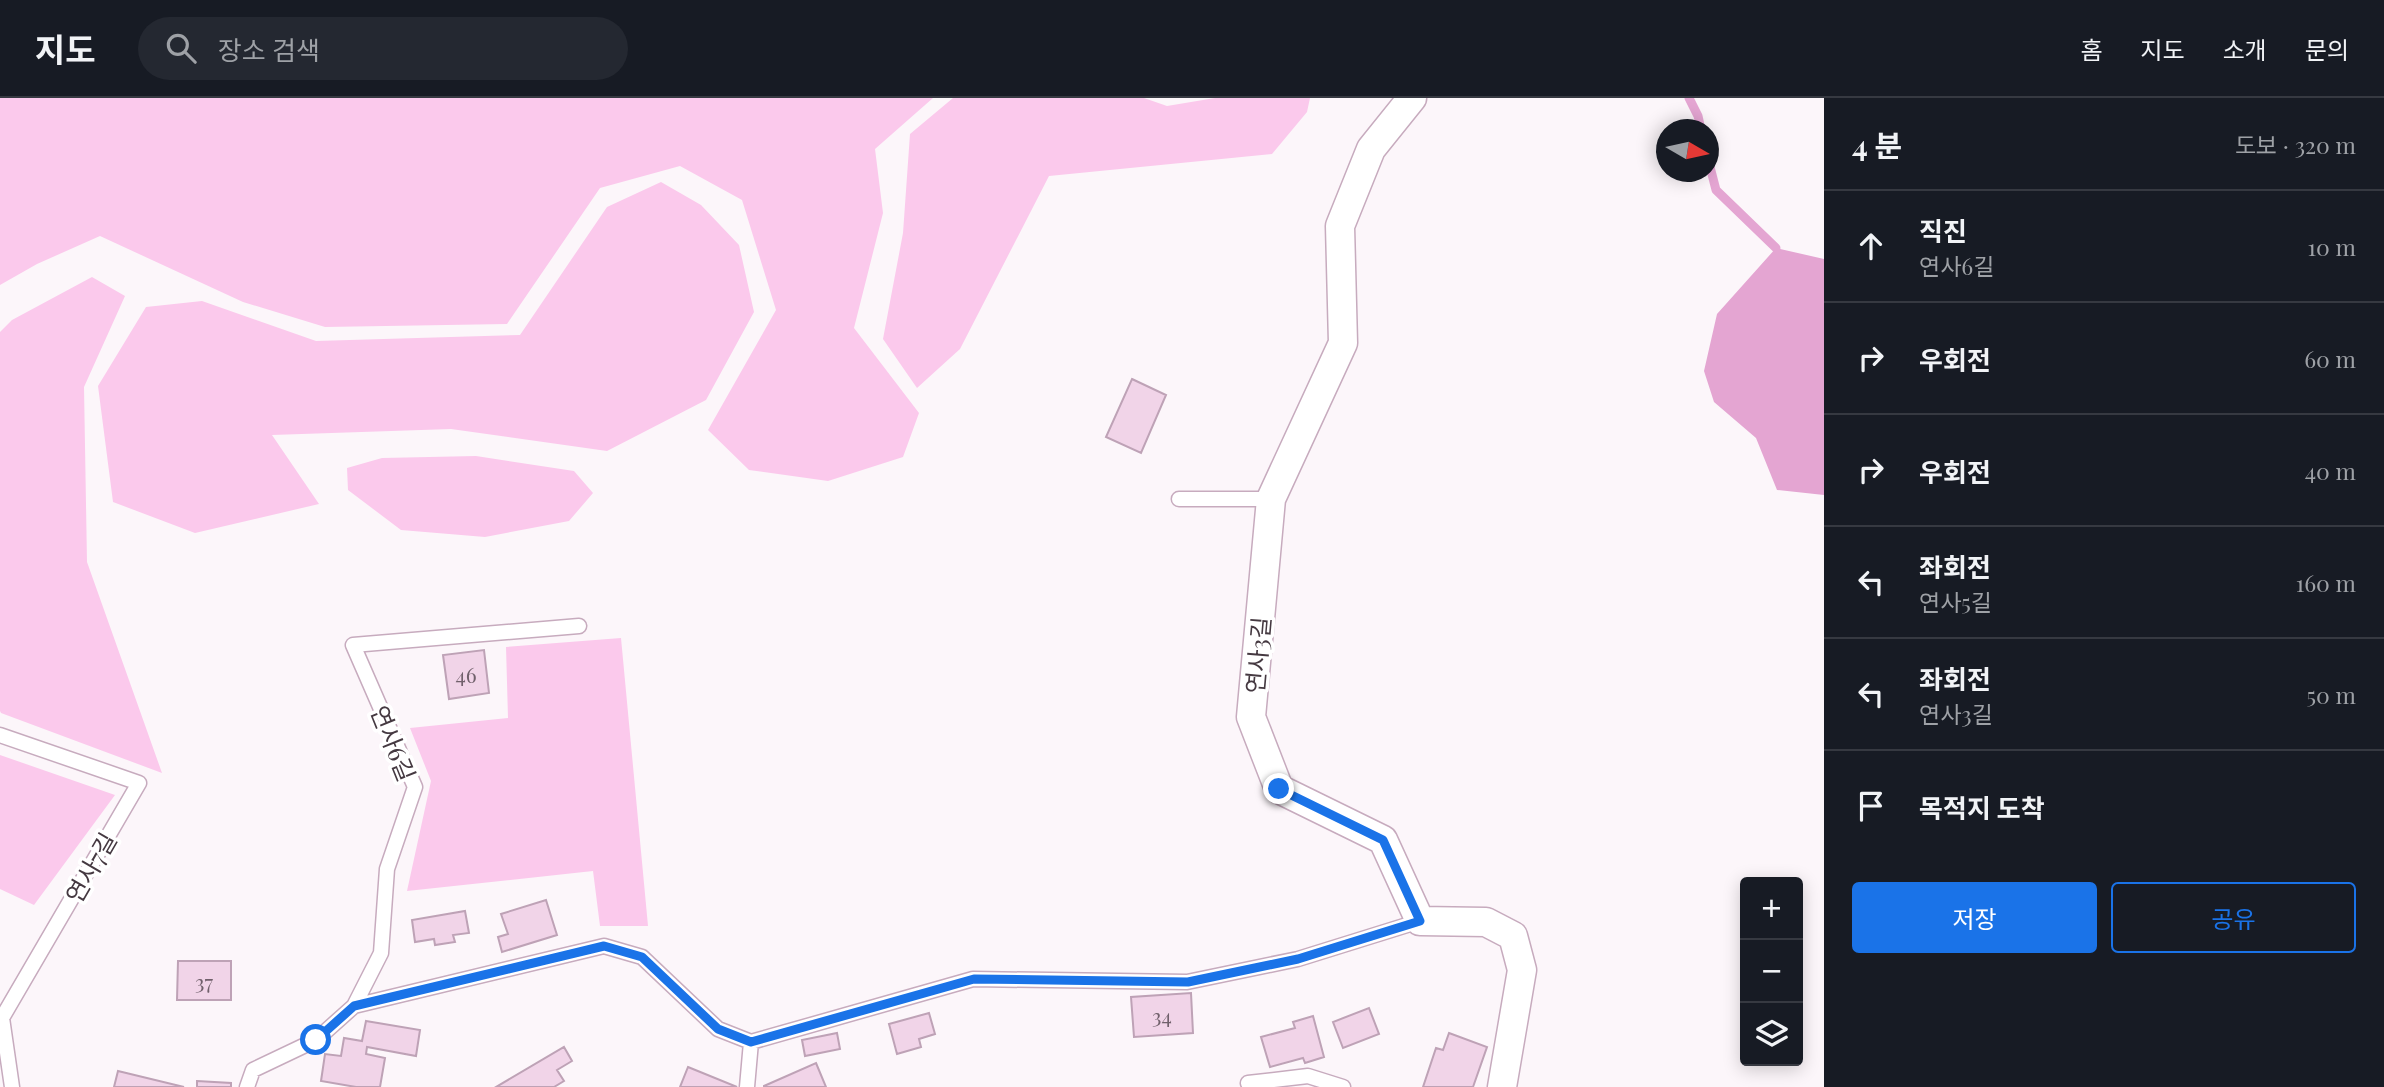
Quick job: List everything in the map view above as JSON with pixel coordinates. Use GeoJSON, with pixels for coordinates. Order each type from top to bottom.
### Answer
{"type":"FeatureCollection","features":[{"type":"Feature","properties":{"kind":"street","name":"연사3길"},"geometry":{"type":"LineString","coordinates":[[1412,98],[1371,149],[1340,226],[1343,343],[1271,499],[1251,717],[1279,789],[1383,840],[1420,921]]}},
{"type":"Feature","properties":{"kind":"street"},"geometry":{"type":"LineString","coordinates":[[1420,921],[1486,922],[1513,936],[1522,970],[1502,1087]]}},
{"type":"Feature","properties":{"kind":"lane"},"geometry":{"type":"LineString","coordinates":[[1179,499],[1271,499]]}},
{"type":"Feature","properties":{"kind":"lane","name":"연사6길"},"geometry":{"type":"LineString","coordinates":[[247,1087],[253,1070],[316,1040],[354,1006],[381,953],[387,869],[415,787],[354,645],[579,625]]}},
{"type":"Feature","properties":{"kind":"lane","name":"연사7길"},"geometry":{"type":"LineString","coordinates":[[0,735],[139,783],[2,1018],[12,1087]]}},
{"type":"Feature","properties":{"kind":"lane"},"geometry":{"type":"LineString","coordinates":[[354,1006],[604,946],[642,957],[718,1029],[751,1042],[974,979],[1188,982],[1298,959],[1420,921]]}},
{"type":"Feature","properties":{"kind":"lane"},"geometry":{"type":"LineString","coordinates":[[747,1087],[751,1042]]}},
{"type":"Feature","properties":{"kind":"lane"},"geometry":{"type":"LineString","coordinates":[[1248,1083],[1308,1076],[1343,1087]]}},
{"type":"Feature","properties":{"kind":"shaded area"},"geometry":{"type":"Polygon","coordinates":[[[0,98],[933,98],[875,149],[883,213],[854,328],[919,413],[903,457],[828,481],[749,470],[708,430],[776,310],[742,200],[680,166],[600,188],[507,324],[325,327],[243,302],[100,236],[37,264],[0,285],[0,98]]]}},
{"type":"Feature","properties":{"kind":"shaded area"},"geometry":{"type":"Polygon","coordinates":[[[953,98],[1144,98],[1167,106],[1215,98],[1310,98],[1307,112],[1272,154],[1049,176],[960,349],[917,388],[883,339],[903,233],[910,134],[953,98]]]}},
{"type":"Feature","properties":{"kind":"shaded area"},"geometry":{"type":"Polygon","coordinates":[[[661,182],[701,205],[739,245],[754,312],[706,400],[607,451],[451,429],[272,435],[319,504],[195,533],[113,502],[98,386],[146,307],[202,301],[316,341],[520,335],[607,207],[661,182]]]}},
{"type":"Feature","properties":{"kind":"shaded area"},"geometry":{"type":"Polygon","coordinates":[[[1776,248],[1824,259],[1824,495],[1777,490],[1756,438],[1714,402],[1704,371],[1717,314],[1776,248]]]}},
{"type":"Feature","properties":{"kind":"shaded area"},"geometry":{"type":"Polygon","coordinates":[[[92,277],[125,296],[84,387],[87,562],[162,773],[0,711],[0,332],[12,320],[92,277]]]}},
{"type":"Feature","properties":{"kind":"shaded area"},"geometry":{"type":"Polygon","coordinates":[[[476,456],[574,471],[593,493],[569,521],[485,537],[401,530],[348,490],[347,468],[382,458],[476,456]]]}},
{"type":"Feature","properties":{"kind":"shaded area"},"geometry":{"type":"Polygon","coordinates":[[[621,638],[648,926],[600,926],[593,871],[407,891],[431,781],[410,728],[508,718],[506,647],[621,638]]]}},
{"type":"Feature","properties":{"kind":"shaded area"},"geometry":{"type":"Polygon","coordinates":[[[0,755],[115,795],[34,905],[0,889],[0,755]]]}},
{"type":"Feature","properties":{"kind":"building"},"geometry":{"type":"Polygon","coordinates":[[[1132,379],[1166,395],[1141,453],[1106,437],[1132,379]]]}},
{"type":"Feature","properties":{"kind":"building"},"geometry":{"type":"Polygon","coordinates":[[[484,650],[489,693],[449,699],[443,655],[484,650]]]}},
{"type":"Feature","properties":{"kind":"building"},"geometry":{"type":"Polygon","coordinates":[[[546,900],[557,935],[502,952],[498,937],[508,934],[501,914],[546,900]]]}},
{"type":"Feature","properties":{"kind":"building"},"geometry":{"type":"Polygon","coordinates":[[[465,911],[469,933],[453,935],[455,942],[435,945],[434,939],[415,942],[412,920],[465,911]]]}},
{"type":"Feature","properties":{"kind":"building"},"geometry":{"type":"Polygon","coordinates":[[[178,961],[231,961],[231,1000],[177,1000],[178,961]]]}},
{"type":"Feature","properties":{"kind":"building"},"geometry":{"type":"Polygon","coordinates":[[[1191,993],[1193,1033],[1134,1037],[1131,997],[1191,993]]]}},
{"type":"Feature","properties":{"kind":"building"},"geometry":{"type":"Polygon","coordinates":[[[1369,1008],[1379,1034],[1343,1048],[1333,1022],[1369,1008]]]}},
{"type":"Feature","properties":{"kind":"building"},"geometry":{"type":"Polygon","coordinates":[[[929,1013],[935,1034],[919,1039],[921,1047],[897,1054],[889,1024],[929,1013]]]}},
{"type":"Feature","properties":{"kind":"building"},"geometry":{"type":"Polygon","coordinates":[[[1313,1016],[1324,1057],[1305,1063],[1303,1058],[1270,1067],[1261,1037],[1295,1028],[1293,1022],[1313,1016]]]}},
{"type":"Feature","properties":{"kind":"building"},"geometry":{"type":"Polygon","coordinates":[[[366,1021],[420,1030],[416,1056],[367,1047],[366,1054],[385,1058],[380,1087],[356,1087],[321,1081],[325,1054],[341,1056],[344,1038],[362,1041],[366,1021]]]}},
{"type":"Feature","properties":{"kind":"building"},"geometry":{"type":"Polygon","coordinates":[[[837,1033],[840,1049],[805,1056],[802,1040],[837,1033]]]}},
{"type":"Feature","properties":{"kind":"building"},"geometry":{"type":"Polygon","coordinates":[[[1449,1033],[1487,1047],[1473,1087],[1423,1087],[1436,1048],[1443,1050],[1449,1033]]]}},
{"type":"Feature","properties":{"kind":"building"},"geometry":{"type":"Polygon","coordinates":[[[564,1047],[572,1061],[557,1070],[564,1081],[554,1087],[496,1087],[564,1047]]]}},
{"type":"Feature","properties":{"kind":"building"},"geometry":{"type":"Polygon","coordinates":[[[816,1063],[826,1087],[764,1087],[764,1086],[816,1063]]]}},
{"type":"Feature","properties":{"kind":"building"},"geometry":{"type":"Polygon","coordinates":[[[688,1067],[737,1087],[680,1087],[688,1067]]]}},
{"type":"Feature","properties":{"kind":"building"},"geometry":{"type":"Polygon","coordinates":[[[118,1071],[184,1087],[114,1087],[118,1071]]]}},
{"type":"Feature","properties":{"kind":"building"},"geometry":{"type":"Polygon","coordinates":[[[197,1081],[231,1083],[231,1087],[197,1087],[197,1081]]]}},
{"type":"Feature","properties":{"kind":"waterway"},"geometry":{"type":"LineString","coordinates":[[1689,98],[1699,119]]}},
{"type":"Feature","properties":{"kind":"waterway"},"geometry":{"type":"LineString","coordinates":[[1714,182],[1716,190],[1776,248]]}},
{"type":"Feature","properties":{"kind":"route"},"geometry":{"type":"LineString","coordinates":[[316,1040],[354,1006],[604,946],[642,957],[718,1029],[751,1042],[974,979],[1188,982],[1298,959],[1420,921],[1383,840],[1279,789]]}}]}
